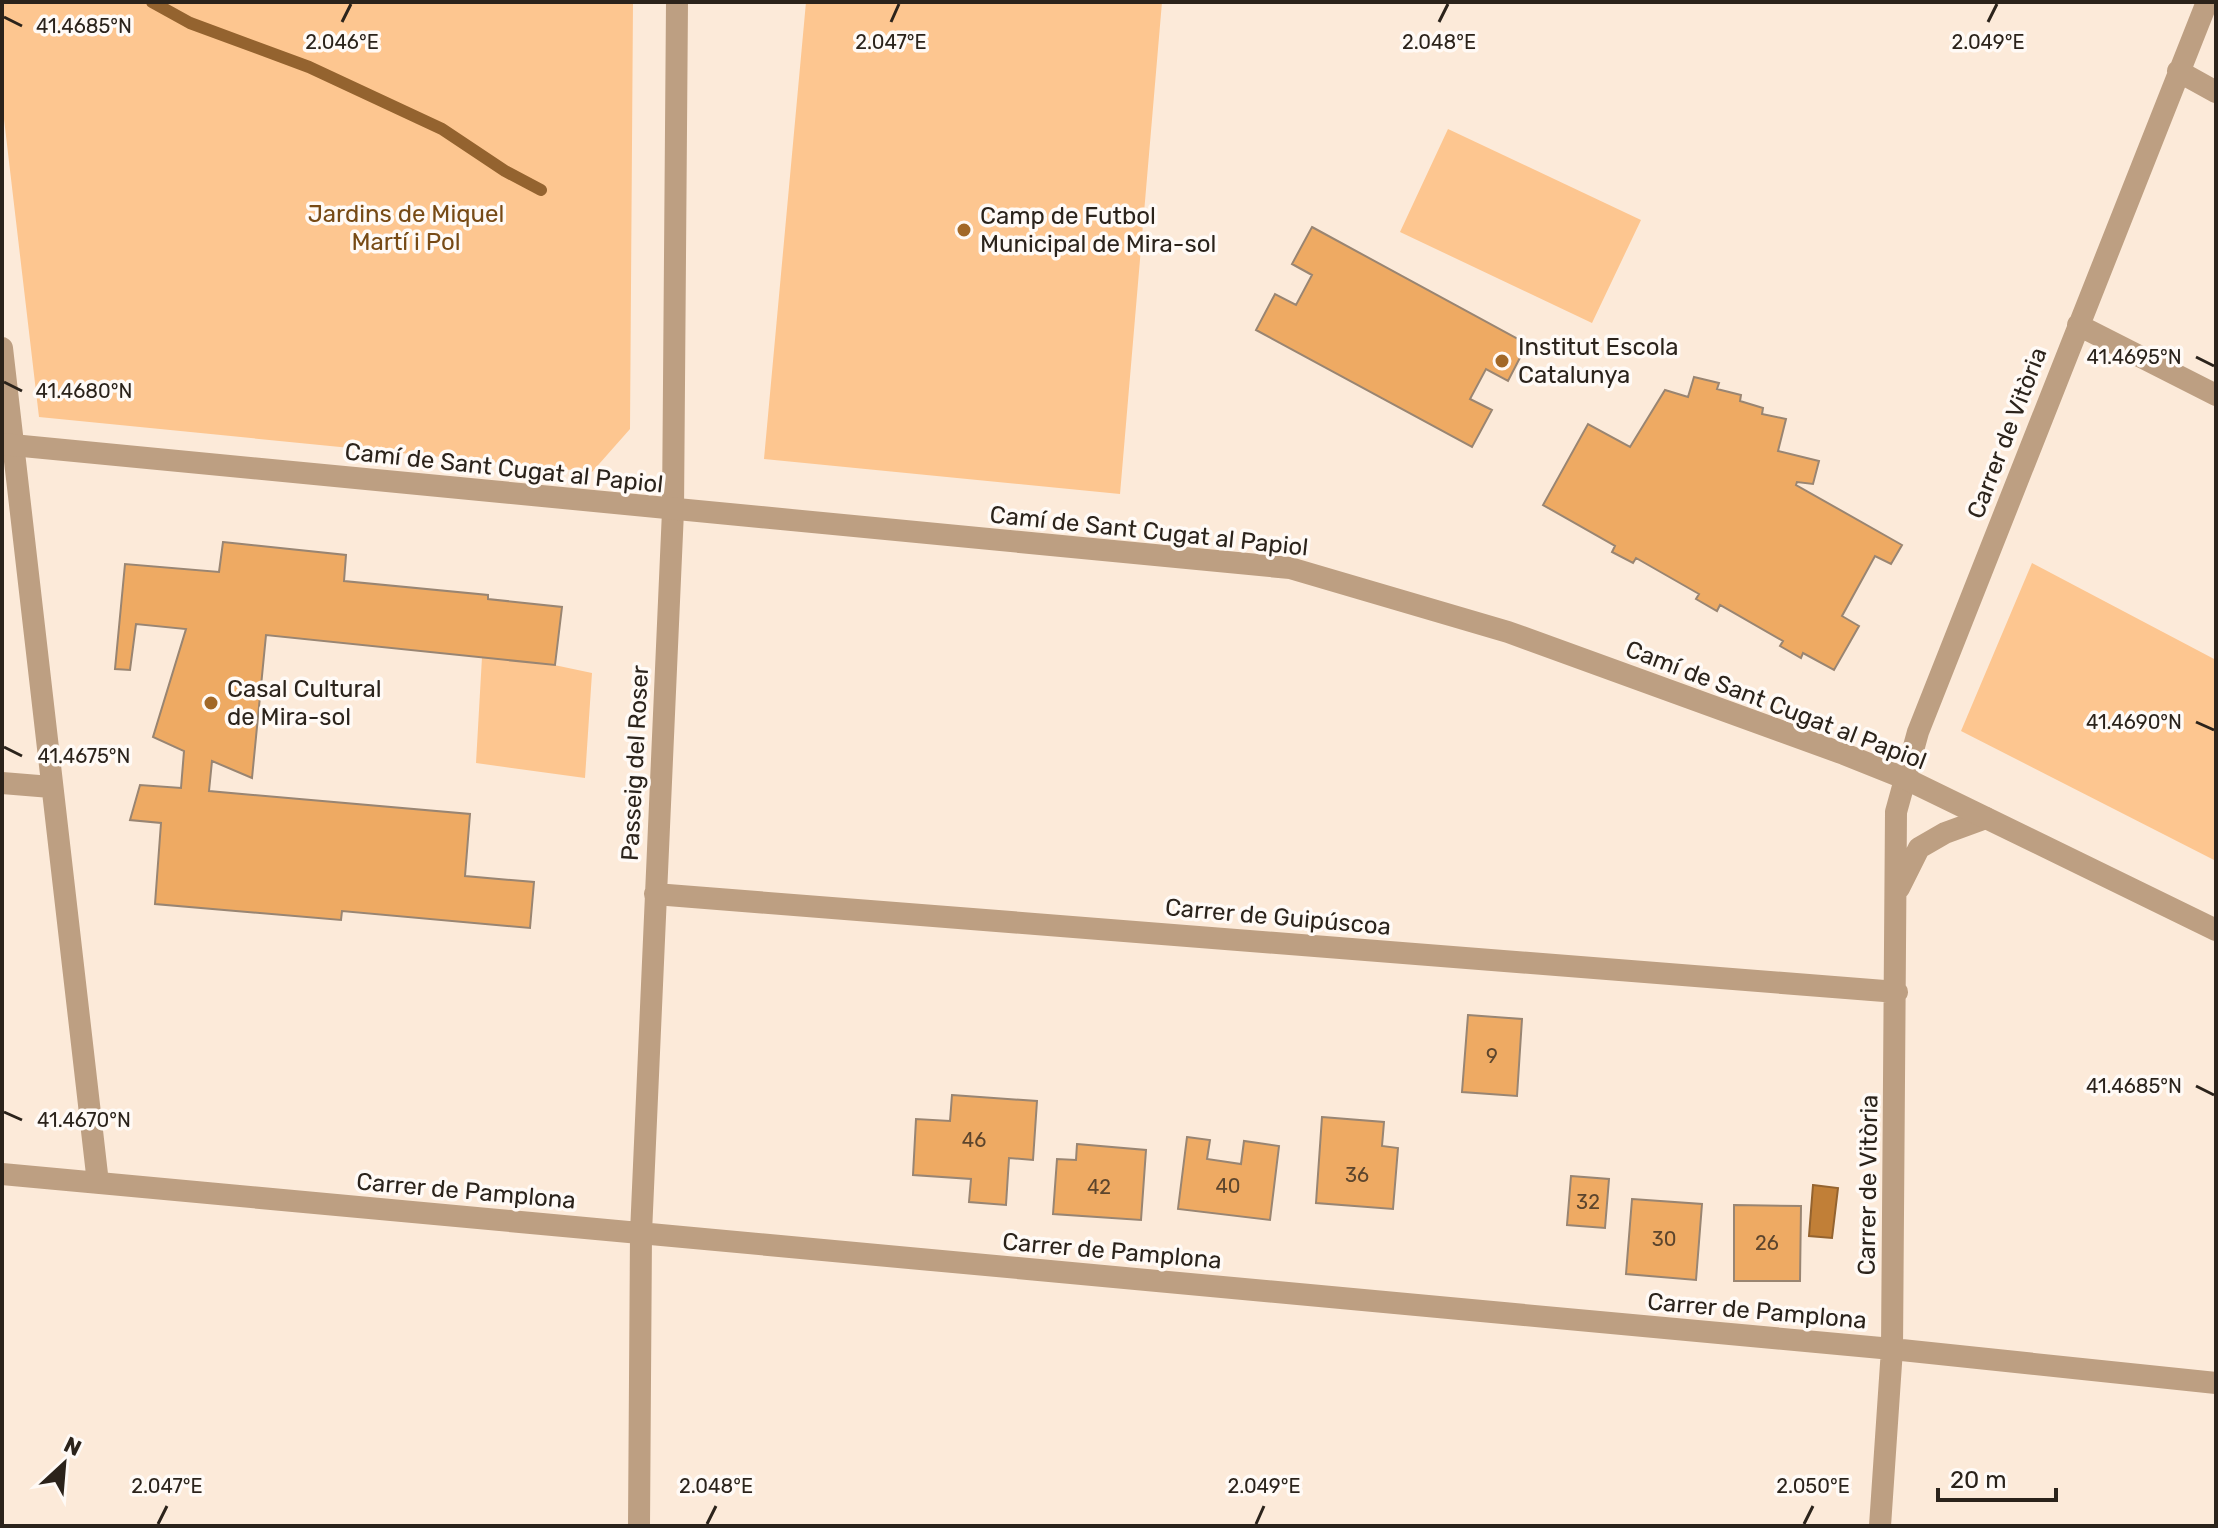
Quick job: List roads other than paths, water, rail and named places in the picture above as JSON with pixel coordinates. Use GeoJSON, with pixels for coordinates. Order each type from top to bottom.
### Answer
{"type":"FeatureCollection","features":[{"type":"Feature","properties":{"kind":"street","name":"Passeig del Roser"},"geometry":{"type":"LineString","coordinates":[[639,1526],[641,1233],[673,511],[677,2]]}},
{"type":"Feature","properties":{"kind":"street","name":"Carrer de Vitòria"},"geometry":{"type":"LineString","coordinates":[[1880,1526],[1892,1349],[1896,812],[1910,753],[2207,2]]}},
{"type":"Feature","properties":{"kind":"street"},"geometry":{"type":"LineString","coordinates":[[2178,71],[2216,92]]}},
{"type":"Feature","properties":{"kind":"street"},"geometry":{"type":"LineString","coordinates":[[2078,325],[2216,395]]}},
{"type":"Feature","properties":{"kind":"street"},"geometry":{"type":"LineString","coordinates":[[2,348],[6,445],[98,1183]]}},
{"type":"Feature","properties":{"kind":"street","name":"Camí de Sant Cugat al Papiol"},"geometry":{"type":"LineString","coordinates":[[6,445],[1290,568],[1508,632],[1904,778],[2216,930]]}},
{"type":"Feature","properties":{"kind":"street"},"geometry":{"type":"LineString","coordinates":[[2,783],[51,787]]}},
{"type":"Feature","properties":{"kind":"street","name":"Carrer de Vitòria"},"geometry":{"type":"LineString","coordinates":[[1897,892],[1919,848],[1986,818]]}},
{"type":"Feature","properties":{"kind":"street","name":"Carrer de Guipúscoa"},"geometry":{"type":"LineString","coordinates":[[655,894],[1897,992]]}},
{"type":"Feature","properties":{"kind":"street","name":"Carrer de Pamplona"},"geometry":{"type":"LineString","coordinates":[[2,1174],[1892,1349],[2216,1383]]}},
{"type":"Feature","properties":{"kind":"waterway"},"geometry":{"type":"LineString","coordinates":[[152,2],[190,23],[309,67],[442,129],[505,171],[541,190]]}},
{"type":"Feature","properties":{"kind":"place","name":"Camp de Futbol Municipal de Mira-sol"},"geometry":{"type":"Point","coordinates":[964,230]}},
{"type":"Feature","properties":{"kind":"place","name":"Institut Escola Catalunya"},"geometry":{"type":"Point","coordinates":[1502,361]}},
{"type":"Feature","properties":{"kind":"place","name":"Casal Cultural de Mira-sol"},"geometry":{"type":"Point","coordinates":[211,703]}},
{"type":"Feature","properties":{"kind":"park label","name":"Jardins de Miquel Martí i Pol"},"geometry":{"type":"Point","coordinates":[406,228]}}]}
